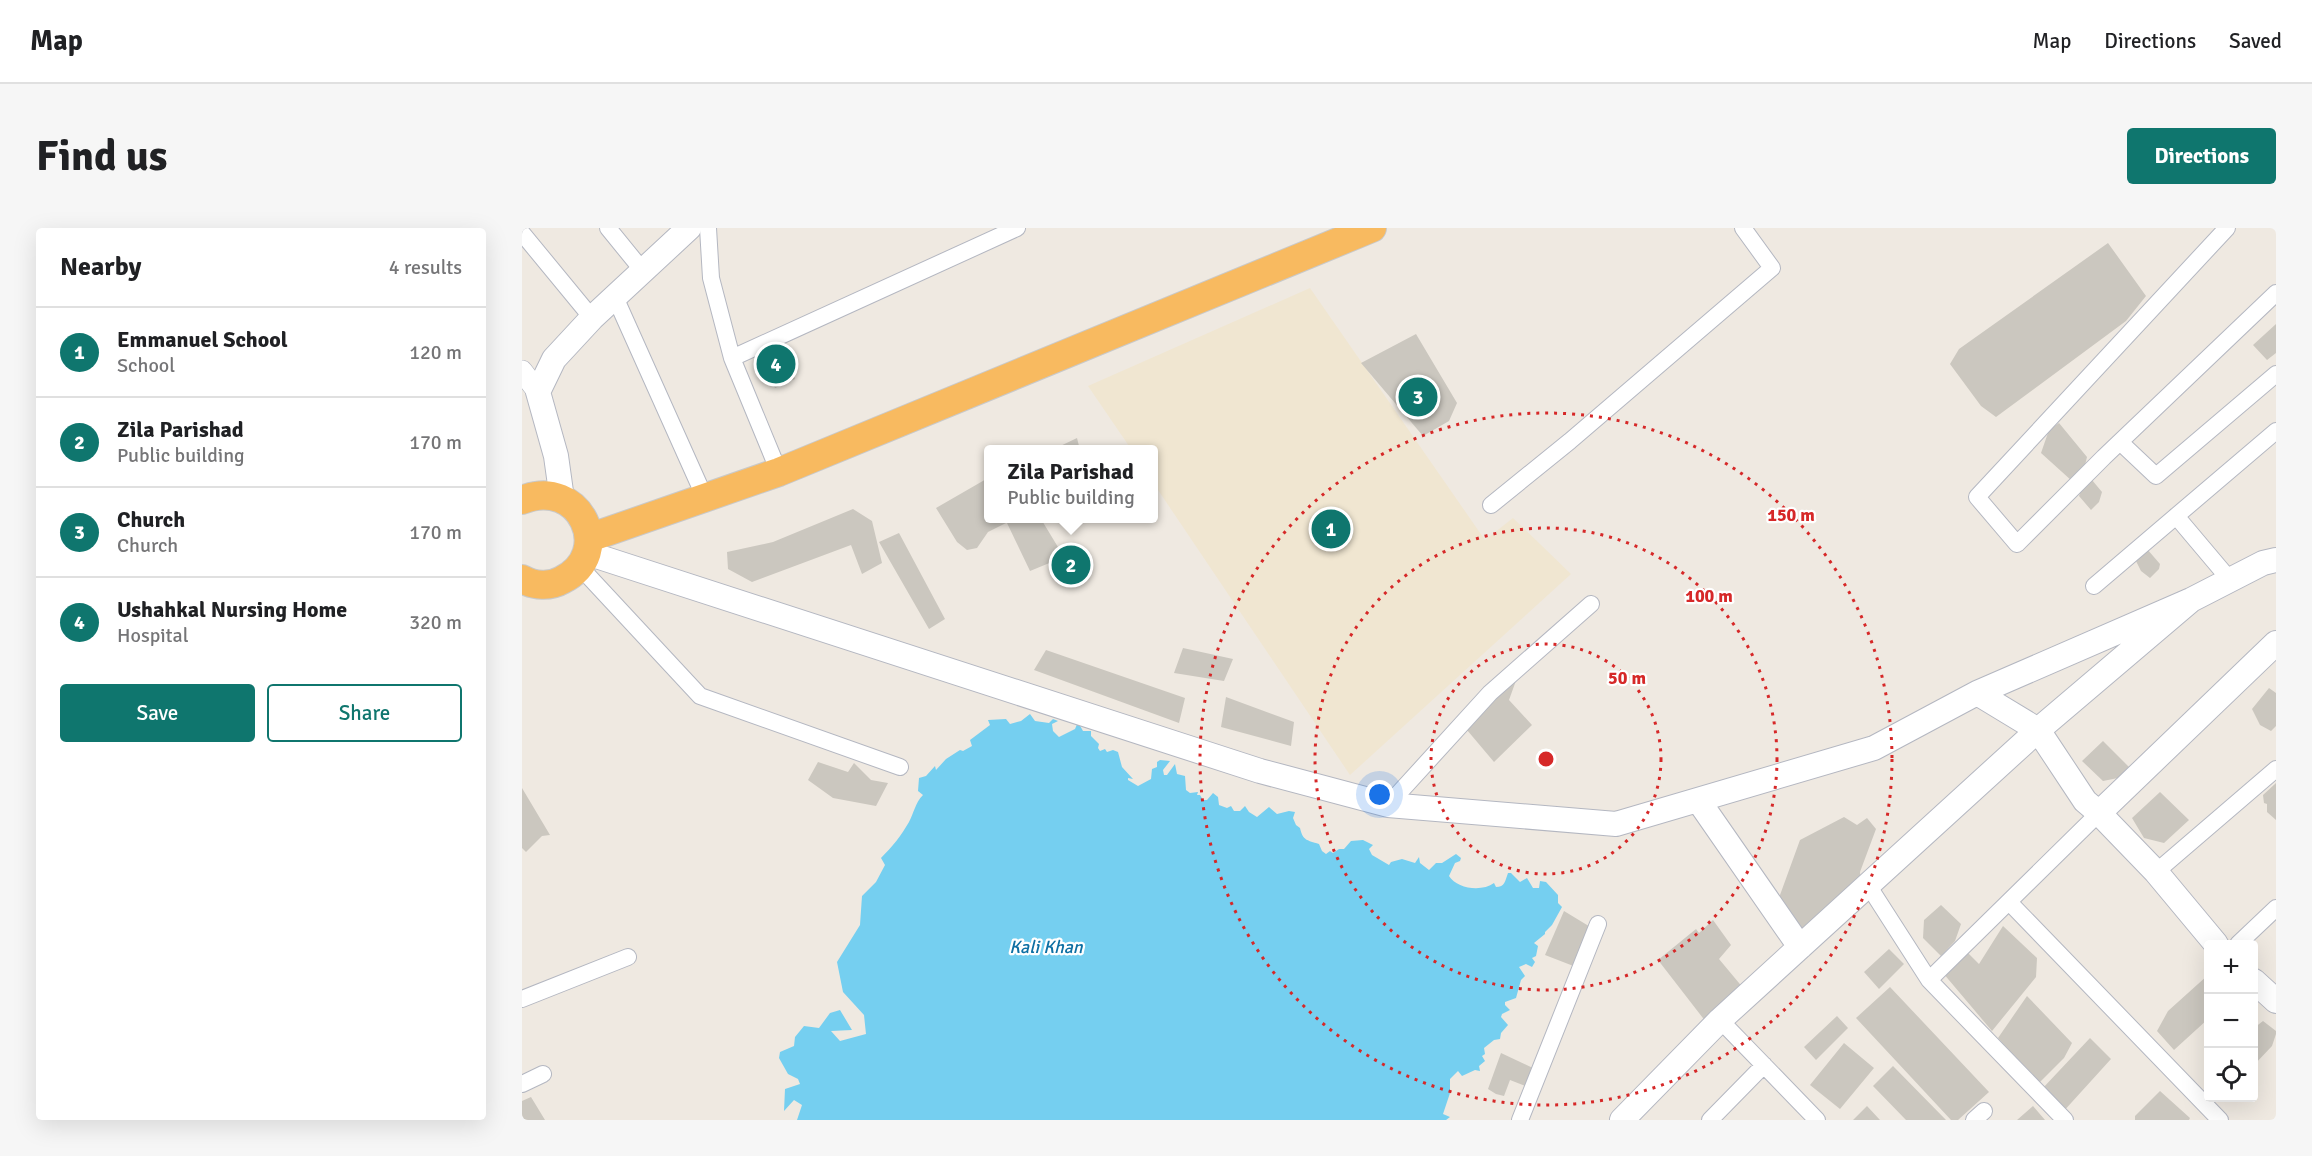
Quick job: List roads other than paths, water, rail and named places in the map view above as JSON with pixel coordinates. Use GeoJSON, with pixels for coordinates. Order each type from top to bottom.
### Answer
{"type":"FeatureCollection","features":[{"type":"Feature","properties":{"kind":"highway"},"geometry":{"type":"LineString","coordinates":[[585,553],[705,498],[779,472],[1337,235],[1372,228]]}},
{"type":"Feature","properties":{"kind":"highway"},"geometry":{"type":"LineString","coordinates":[[522,501],[537,495],[552,495],[578,510],[586,524],[585,553],[570,577],[557,583],[542,585],[524,583]]}},
{"type":"Feature","properties":{"kind":"main road"},"geometry":{"type":"LineString","coordinates":[[562,499],[556,456],[538,392],[554,359],[592,318],[643,271],[676,232]]}},
{"type":"Feature","properties":{"kind":"main road"},"geometry":{"type":"LineString","coordinates":[[585,553],[1260,771],[1388,805],[1616,824],[1874,748],[1977,693],[2192,600],[2263,563],[2276,560]]}},
{"type":"Feature","properties":{"kind":"main road"},"geometry":{"type":"LineString","coordinates":[[1622,1120],[1720,1020],[1800,947],[2038,730],[2192,600]]}},
{"type":"Feature","properties":{"kind":"main road"},"geometry":{"type":"LineString","coordinates":[[2099,813],[2276,643]]}},
{"type":"Feature","properties":{"kind":"main road"},"geometry":{"type":"LineString","coordinates":[[1977,693],[2038,730],[2085,801],[2156,872],[2212,940]]}},
{"type":"Feature","properties":{"kind":"main road"},"geometry":{"type":"LineString","coordinates":[[1698,800],[1800,947]]}},
{"type":"Feature","properties":{"kind":"main road"},"geometry":{"type":"LineString","coordinates":[[2258,985],[2276,1001]]}},
{"type":"Feature","properties":{"kind":"street"},"geometry":{"type":"LineString","coordinates":[[608,228],[643,271]]}},
{"type":"Feature","properties":{"kind":"street"},"geometry":{"type":"LineString","coordinates":[[708,228],[711,278],[732,358],[779,472]]}},
{"type":"Feature","properties":{"kind":"street"},"geometry":{"type":"LineString","coordinates":[[732,358],[1017,228]]}},
{"type":"Feature","properties":{"kind":"street"},"geometry":{"type":"LineString","coordinates":[[1491,505],[1772,268],[1743,228]]}},
{"type":"Feature","properties":{"kind":"street"},"geometry":{"type":"LineString","coordinates":[[2227,228],[1977,497],[2017,544],[2276,293]]}},
{"type":"Feature","properties":{"kind":"street"},"geometry":{"type":"LineString","coordinates":[[522,233],[592,318]]}},
{"type":"Feature","properties":{"kind":"street"},"geometry":{"type":"LineString","coordinates":[[615,297],[705,498]]}},
{"type":"Feature","properties":{"kind":"street"},"geometry":{"type":"LineString","coordinates":[[522,371],[538,392]]}},
{"type":"Feature","properties":{"kind":"street"},"geometry":{"type":"LineString","coordinates":[[2120,442],[2156,476],[2276,374]]}},
{"type":"Feature","properties":{"kind":"street"},"geometry":{"type":"LineString","coordinates":[[2094,586],[2276,431]]}},
{"type":"Feature","properties":{"kind":"street"},"geometry":{"type":"LineString","coordinates":[[2176,516],[2230,580]]}},
{"type":"Feature","properties":{"kind":"street"},"geometry":{"type":"LineString","coordinates":[[585,553],[700,696],[900,767]]}},
{"type":"Feature","properties":{"kind":"street"},"geometry":{"type":"LineString","coordinates":[[1388,805],[1490,693],[1591,604]]}},
{"type":"Feature","properties":{"kind":"street"},"geometry":{"type":"LineString","coordinates":[[2156,872],[2276,769]]}},
{"type":"Feature","properties":{"kind":"street"},"geometry":{"type":"LineString","coordinates":[[1929,980],[2099,813]]}},
{"type":"Feature","properties":{"kind":"street"},"geometry":{"type":"LineString","coordinates":[[1868,885],[1929,980],[2065,1120]]}},
{"type":"Feature","properties":{"kind":"street"},"geometry":{"type":"LineString","coordinates":[[2008,902],[2220,1120]]}},
{"type":"Feature","properties":{"kind":"street"},"geometry":{"type":"LineString","coordinates":[[2243,940],[2276,908]]}},
{"type":"Feature","properties":{"kind":"street"},"geometry":{"type":"LineString","coordinates":[[1520,1120],[1598,924]]}},
{"type":"Feature","properties":{"kind":"street"},"geometry":{"type":"LineString","coordinates":[[522,999],[628,957]]}},
{"type":"Feature","properties":{"kind":"street"},"geometry":{"type":"LineString","coordinates":[[1720,1020],[1817,1120]]}},
{"type":"Feature","properties":{"kind":"street"},"geometry":{"type":"LineString","coordinates":[[1710,1120],[1764,1065]]}},
{"type":"Feature","properties":{"kind":"street"},"geometry":{"type":"LineString","coordinates":[[522,1083],[543,1074]]}},
{"type":"Feature","properties":{"kind":"water","name":"Kali Khan"},"geometry":{"type":"Polygon","coordinates":[[[1030,714],[1035,721],[1049,723],[1053,719],[1058,721],[1052,724],[1053,731],[1059,737],[1075,729],[1078,722],[1083,731],[1091,731],[1091,736],[1099,744],[1100,751],[1105,749],[1107,752],[1113,750],[1118,752],[1122,767],[1133,779],[1128,778],[1128,780],[1138,786],[1151,779],[1152,769],[1157,767],[1157,762],[1170,761],[1163,770],[1164,775],[1167,775],[1175,764],[1177,774],[1185,776],[1186,790],[1190,793],[1198,792],[1197,795],[1200,795],[1203,800],[1207,800],[1213,793],[1218,797],[1219,805],[1227,808],[1231,806],[1234,811],[1240,811],[1245,806],[1257,817],[1269,807],[1277,814],[1295,812],[1293,818],[1304,838],[1319,844],[1326,854],[1330,851],[1333,853],[1344,849],[1351,841],[1363,840],[1373,845],[1369,849],[1372,855],[1389,865],[1391,862],[1402,859],[1415,863],[1419,857],[1420,863],[1429,870],[1436,863],[1442,863],[1456,854],[1461,858],[1455,863],[1449,876],[1458,884],[1470,888],[1483,888],[1494,883],[1496,887],[1499,887],[1504,883],[1508,873],[1520,882],[1527,878],[1533,888],[1539,888],[1540,881],[1546,882],[1558,895],[1558,903],[1562,907],[1545,934],[1534,943],[1538,946],[1536,956],[1532,958],[1535,962],[1532,967],[1526,964],[1519,967],[1525,976],[1521,980],[1516,998],[1505,1002],[1510,1010],[1501,1017],[1508,1025],[1501,1033],[1500,1039],[1494,1040],[1484,1048],[1485,1054],[1482,1056],[1485,1061],[1479,1066],[1480,1071],[1475,1070],[1462,1076],[1458,1071],[1450,1079],[1450,1093],[1443,1114],[1450,1117],[1446,1120],[797,1120],[802,1105],[794,1100],[784,1111],[785,1089],[800,1084],[798,1079],[788,1074],[779,1058],[780,1052],[794,1046],[795,1037],[804,1026],[819,1028],[830,1013],[840,1010],[852,1030],[831,1031],[840,1041],[866,1034],[864,1015],[843,992],[837,962],[860,925],[862,896],[876,882],[885,865],[881,858],[903,832],[923,795],[918,791],[919,778],[926,776],[935,766],[936,770],[946,759],[960,750],[963,751],[972,746],[970,740],[990,725],[988,720],[1006,719],[1010,724],[1021,721],[1030,714]]]}},
{"type":"Feature","properties":{"kind":"place","name":"Ushahkal Nursing Home"},"geometry":{"type":"Point","coordinates":[776,364]}},
{"type":"Feature","properties":{"kind":"place","name":"Church"},"geometry":{"type":"Point","coordinates":[1418,397]}},
{"type":"Feature","properties":{"kind":"place","name":"Emmanuel School"},"geometry":{"type":"Point","coordinates":[1331,529]}},
{"type":"Feature","properties":{"kind":"place","name":"Zila Parishad"},"geometry":{"type":"Point","coordinates":[1071,565]}}]}
